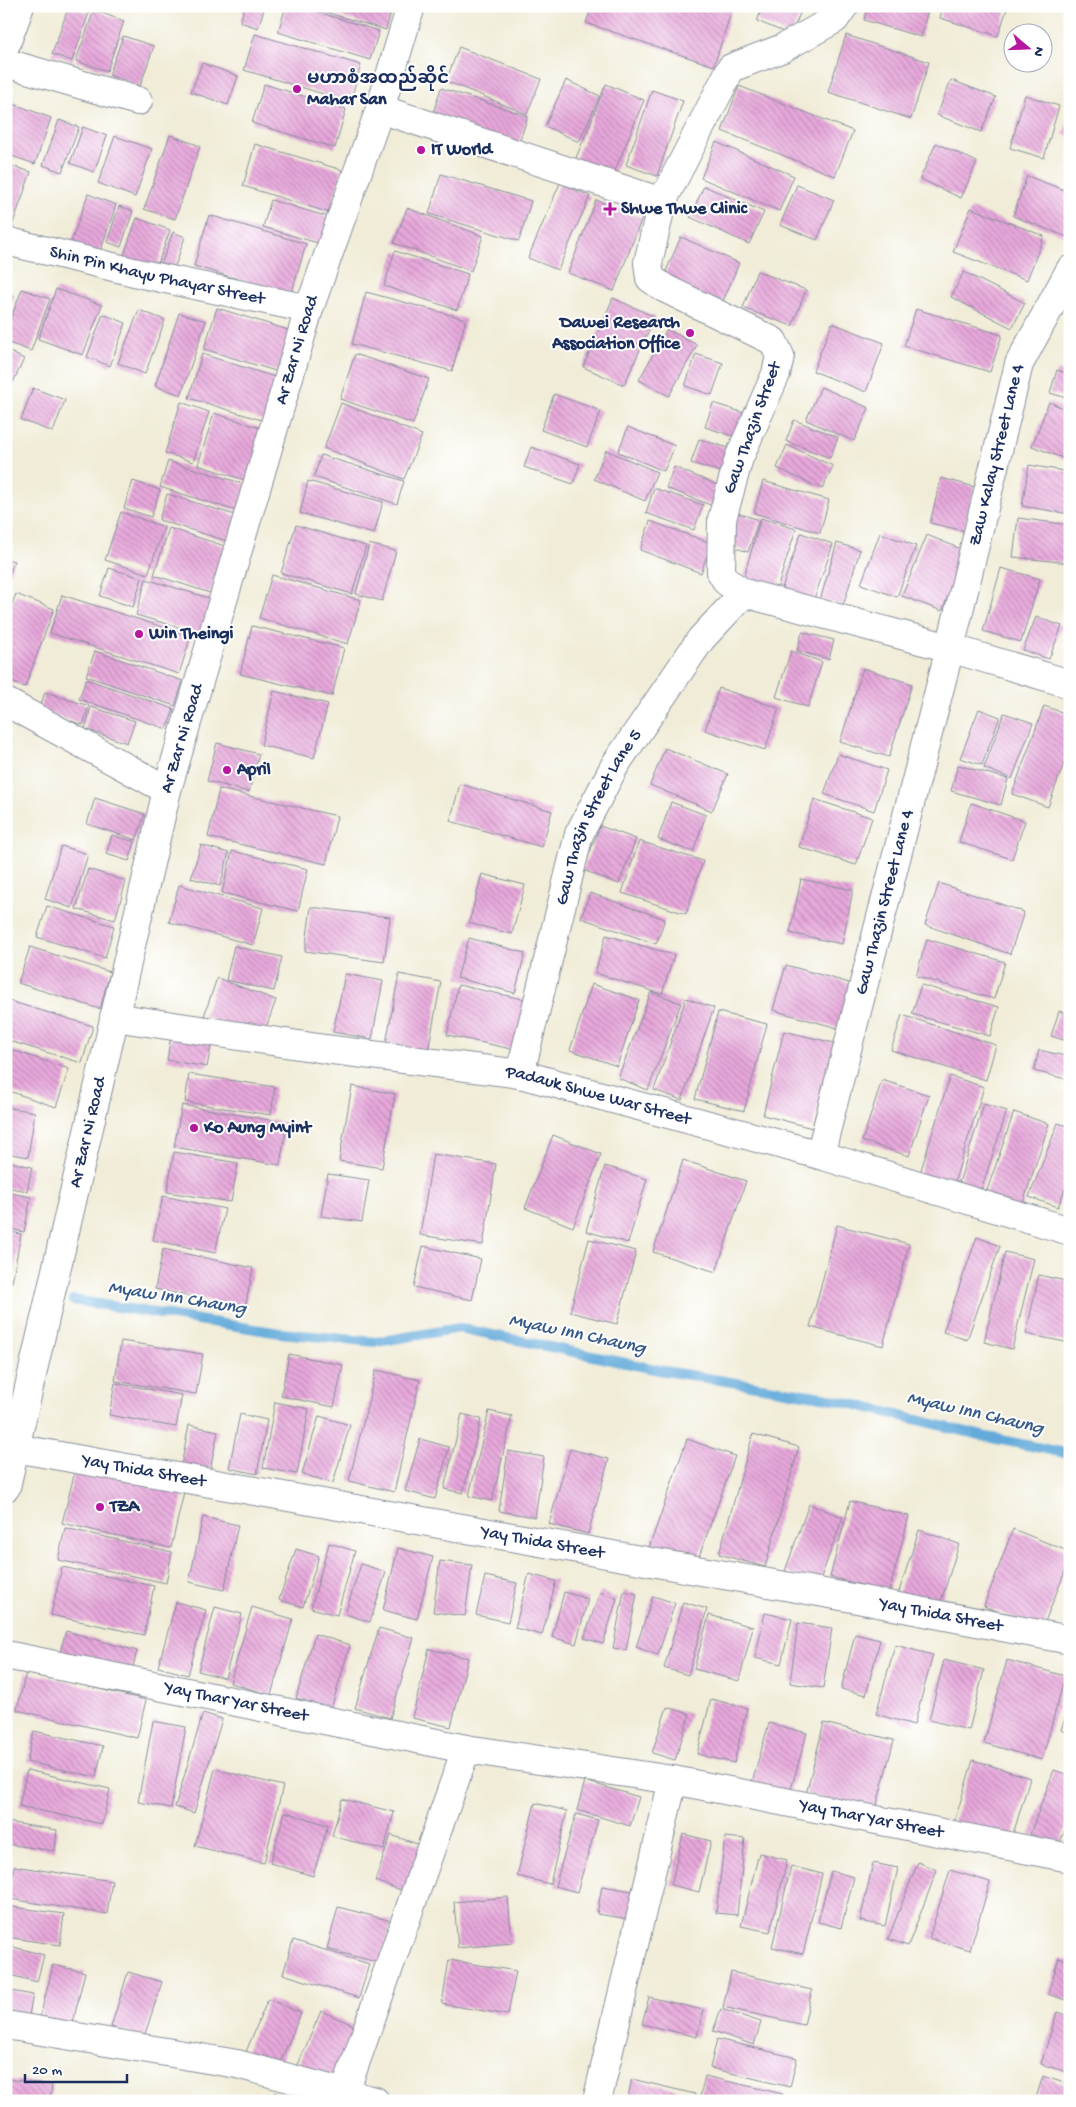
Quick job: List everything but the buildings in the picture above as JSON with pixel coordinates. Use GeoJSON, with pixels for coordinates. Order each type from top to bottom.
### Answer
{"type":"FeatureCollection","features":[{"type":"Feature","properties":{"kind":"street"},"geometry":{"type":"LineString","coordinates":[[6,44],[20,6]]}},
{"type":"Feature","properties":{"kind":"street","name":"Ar Zar Ni Road"},"geometry":{"type":"LineString","coordinates":[[6,1487],[167,790],[309,310],[380,109],[411,6]]}},
{"type":"Feature","properties":{"kind":"street","name":"Gaw Thazin Street"},"geometry":{"type":"LineString","coordinates":[[844,6],[835,19],[783,48],[731,68],[662,202],[648,263],[650,278],[664,288],[773,341],[780,356],[776,374],[739,458],[722,519],[720,572],[727,582],[744,593],[950,648],[1070,684]]}},
{"type":"Feature","properties":{"kind":"street"},"geometry":{"type":"LineString","coordinates":[[6,63],[138,101]]}},
{"type":"Feature","properties":{"kind":"street"},"geometry":{"type":"LineString","coordinates":[[380,109],[662,202]]}},
{"type":"Feature","properties":{"kind":"street","name":"Shin Pin Khayu Phayar Street"},"geometry":{"type":"LineString","coordinates":[[6,241],[142,274],[309,310]]}},
{"type":"Feature","properties":{"kind":"street","name":"Zaw Kalay Street Lane 4"},"geometry":{"type":"LineString","coordinates":[[950,648],[1019,364],[1070,270]]}},
{"type":"Feature","properties":{"kind":"street","name":"Gaw Thazin Street Lane 5"},"geometry":{"type":"LineString","coordinates":[[520,1074],[579,834],[621,757],[702,639],[744,593]]}},
{"type":"Feature","properties":{"kind":"street","name":"Gaw Thazin Street Lane 4"},"geometry":{"type":"LineString","coordinates":[[820,1155],[950,648]]}},
{"type":"Feature","properties":{"kind":"street"},"geometry":{"type":"LineString","coordinates":[[6,702],[167,790]]}},
{"type":"Feature","properties":{"kind":"street","name":"Padauk Shwe War Street"},"geometry":{"type":"LineString","coordinates":[[114,1017],[325,1049],[520,1074],[820,1155],[1070,1231]]}},
{"type":"Feature","properties":{"kind":"street","name":"Yay Thida Street"},"geometry":{"type":"LineString","coordinates":[[15,1448],[852,1598],[1070,1640]]}},
{"type":"Feature","properties":{"kind":"street","name":"Yay Thar Yar Street"},"geometry":{"type":"LineString","coordinates":[[6,1655],[466,1749],[673,1780],[1070,1858]]}},
{"type":"Feature","properties":{"kind":"street"},"geometry":{"type":"LineString","coordinates":[[344,2092],[466,1749]]}},
{"type":"Feature","properties":{"kind":"street"},"geometry":{"type":"LineString","coordinates":[[596,2101],[673,1780]]}},
{"type":"Feature","properties":{"kind":"street"},"geometry":{"type":"LineString","coordinates":[[6,2025],[237,2064],[375,2101]]}},
{"type":"Feature","properties":{"kind":"waterway","name":"Myaw Inn Chaung"},"geometry":{"type":"LineString","coordinates":[[73,1300],[280,1333],[376,1342],[460,1328],[659,1370],[828,1398],[987,1437],[1070,1454]]}},
{"type":"Feature","properties":{"kind":"place","name":"မဟာစံအထည်ဆိုင် Mahar San"},"geometry":{"type":"Point","coordinates":[297,89]}},
{"type":"Feature","properties":{"kind":"place","name":"IT World"},"geometry":{"type":"Point","coordinates":[421,150]}},
{"type":"Feature","properties":{"kind":"place","name":"Shwe Thwe Clinic"},"geometry":{"type":"Point","coordinates":[610,209]}},
{"type":"Feature","properties":{"kind":"place","name":"Dawei Research Association Office"},"geometry":{"type":"Point","coordinates":[690,333]}},
{"type":"Feature","properties":{"kind":"place","name":"Win Theingi"},"geometry":{"type":"Point","coordinates":[139,634]}},
{"type":"Feature","properties":{"kind":"place","name":"April"},"geometry":{"type":"Point","coordinates":[227,770]}},
{"type":"Feature","properties":{"kind":"place","name":"Ko Aung Myint"},"geometry":{"type":"Point","coordinates":[194,1128]}},
{"type":"Feature","properties":{"kind":"place","name":"TZA"},"geometry":{"type":"Point","coordinates":[100,1507]}}]}
